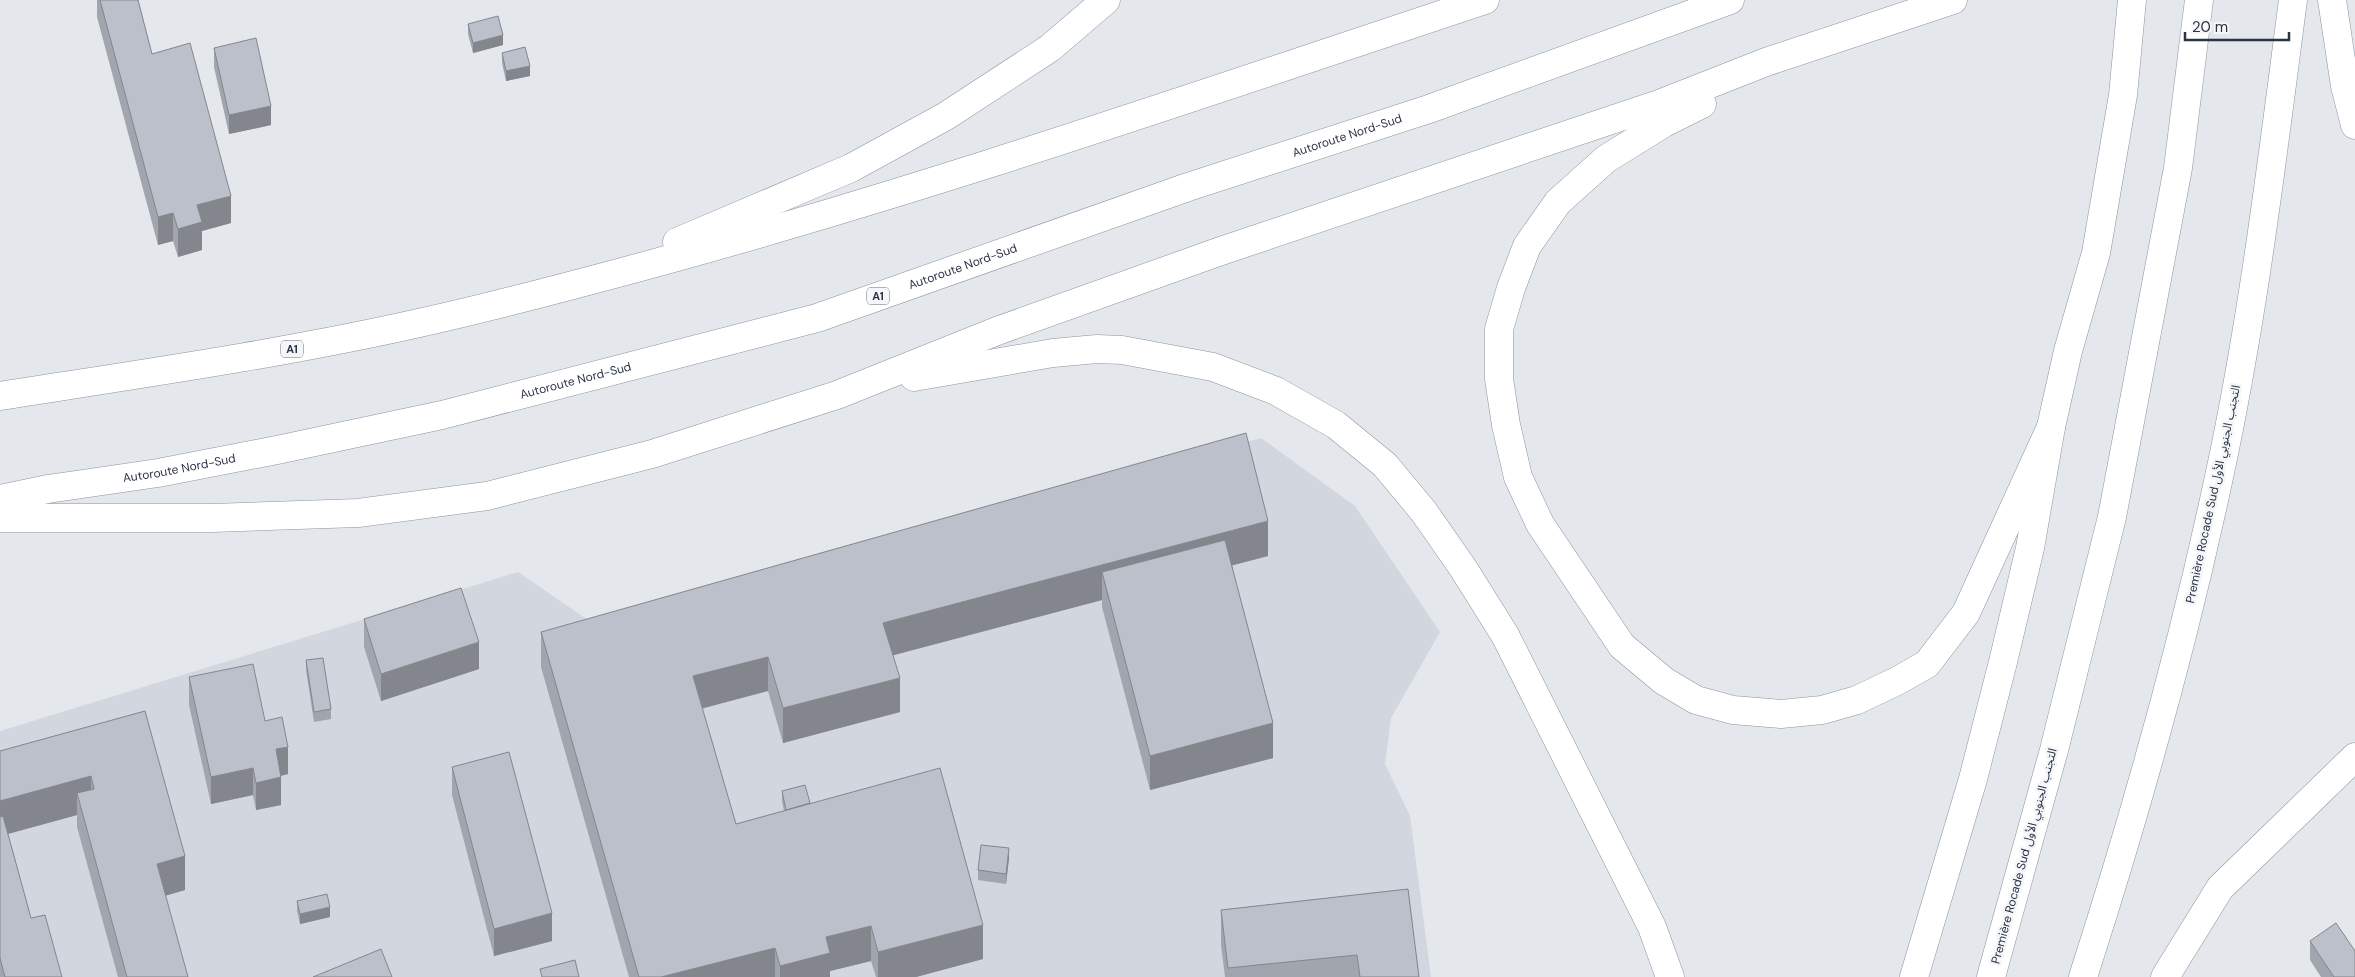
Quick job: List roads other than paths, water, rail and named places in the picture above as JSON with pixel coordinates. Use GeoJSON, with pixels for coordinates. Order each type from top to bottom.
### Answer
{"type":"FeatureCollection","features":[{"type":"Feature","properties":{"kind":"highway"},"geometry":{"type":"LineString","coordinates":[[580,283],[851,168],[946,116],[1003,80],[1050,48],[1098,9],[1106,0]]}},
{"type":"Feature","properties":{"kind":"highway","name":"A1"},"geometry":{"type":"LineString","coordinates":[[0,396],[255,356],[421,323],[580,283],[756,236],[1036,149],[1486,0]]}},
{"type":"Feature","properties":{"kind":"highway","name":"Autoroute Nord-Sud"},"geometry":{"type":"LineString","coordinates":[[0,499],[48,489],[158,473],[268,452],[442,414],[817,318],[1188,187],[1429,110],[1730,0]]}},
{"type":"Feature","properties":{"kind":"highway"},"geometry":{"type":"LineString","coordinates":[[0,518],[212,518],[358,513],[487,496],[652,454],[837,395],[997,331],[1200,259],[1659,104],[1766,62],[1953,0]]}},
{"type":"Feature","properties":{"kind":"highway"},"geometry":{"type":"LineString","coordinates":[[1914,977],[1973,779],[2003,662],[2030,548],[2051,427],[2068,351],[2096,253],[2123,95],[2132,0]]}},
{"type":"Feature","properties":{"kind":"highway","name":"Première Rocade Sud التجنب الجنوبي الأول"},"geometry":{"type":"LineString","coordinates":[[1991,977],[2054,750],[2112,517],[2178,168],[2199,0]]}},
{"type":"Feature","properties":{"kind":"highway","name":"Première Rocade Sud التجنب الجنوبي الأول"},"geometry":{"type":"LineString","coordinates":[[2083,977],[2111,890],[2185,626],[2220,475],[2260,253],[2293,0]]}},
{"type":"Feature","properties":{"kind":"highway"},"geometry":{"type":"LineString","coordinates":[[2332,0],[2345,86],[2355,125]]}},
{"type":"Feature","properties":{"kind":"highway"},"geometry":{"type":"LineString","coordinates":[[1893,20],[1834,49],[1722,93],[1664,123],[1606,159],[1558,202],[1527,246],[1511,288],[1499,329],[1499,379],[1506,425],[1518,477],[1540,524],[1622,646],[1664,681],[1696,700],[1734,710],[1781,714],[1822,710],[1857,700],[1927,664],[1966,613],[2051,427]]}},
{"type":"Feature","properties":{"kind":"highway"},"geometry":{"type":"LineString","coordinates":[[837,395],[920,376],[1053,352],[1106,349],[1165,356],[1213,367],[1276,391],[1336,425],[1385,465],[1424,512],[1464,568],[1505,634],[1652,927],[1670,977]]}},
{"type":"Feature","properties":{"kind":"highway"},"geometry":{"type":"LineString","coordinates":[[2165,977],[2220,888],[2355,757]]}}]}
